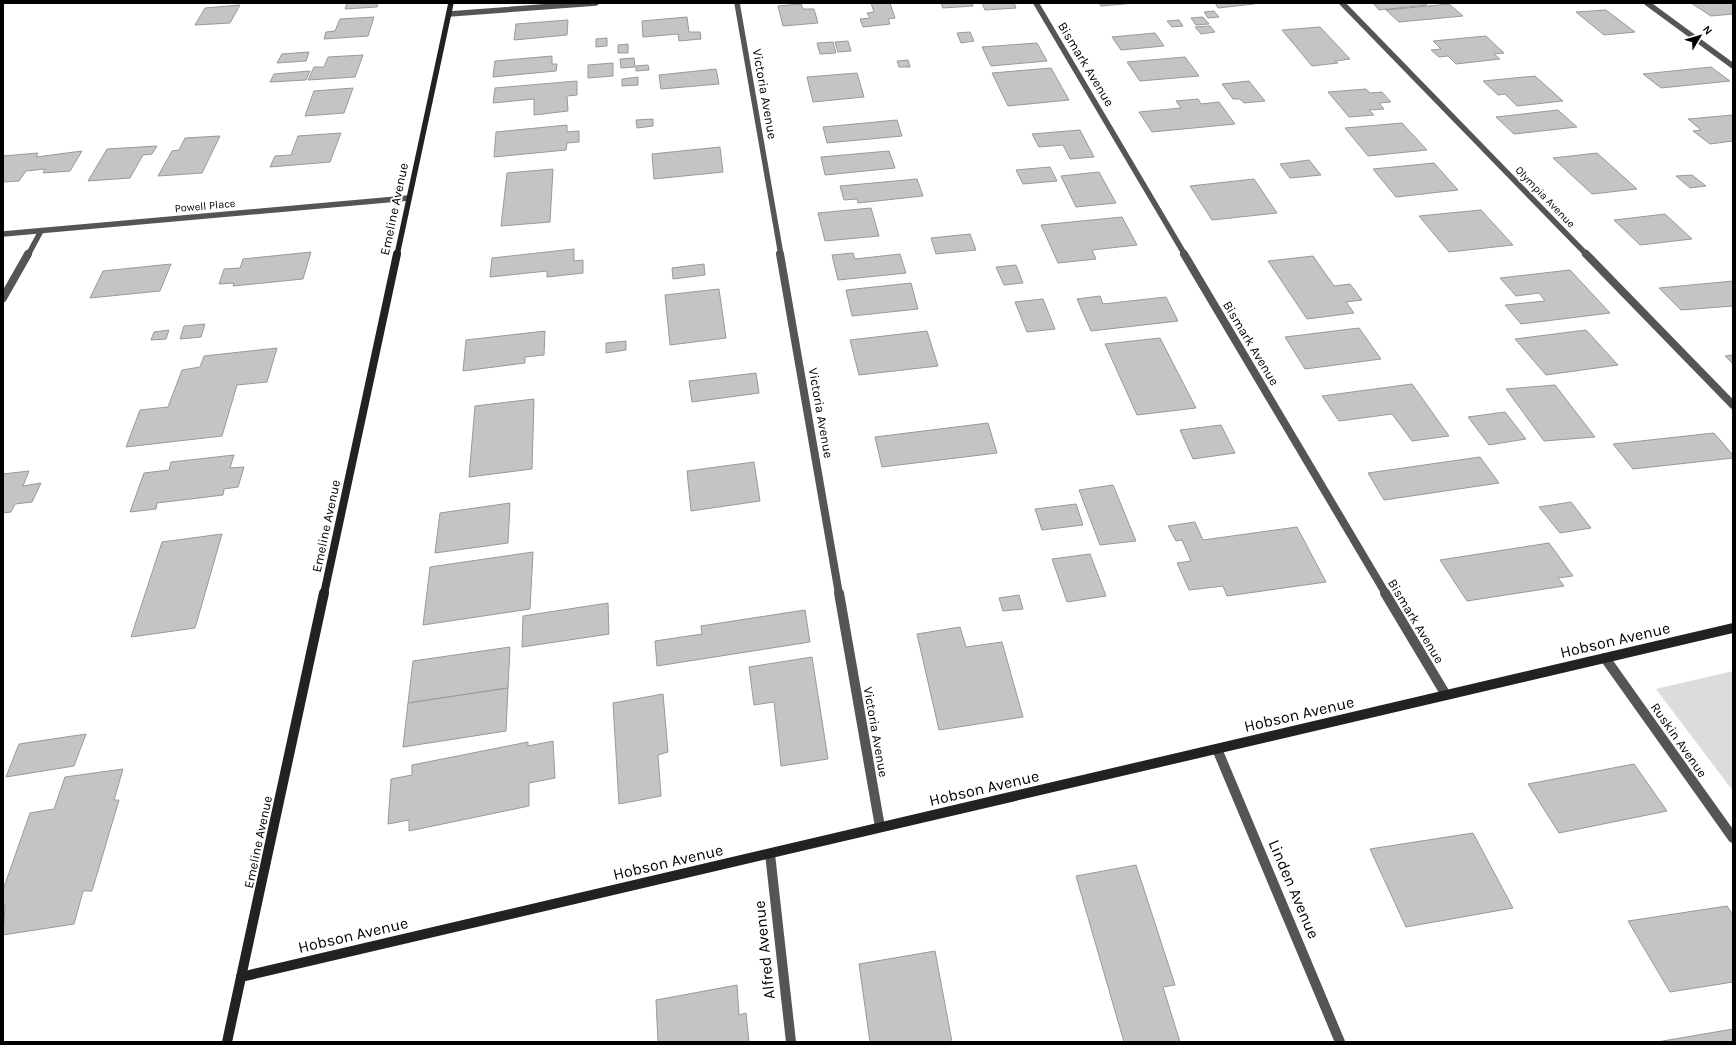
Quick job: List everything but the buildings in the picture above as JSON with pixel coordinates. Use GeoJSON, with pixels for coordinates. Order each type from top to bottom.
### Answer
{"type":"FeatureCollection","features":[{"type":"Feature","properties":{"kind":"street","name":"Emeline Avenue"},"geometry":{"type":"LineString","coordinates":[[227,1042],[451,3]]}},
{"type":"Feature","properties":{"kind":"street"},"geometry":{"type":"LineString","coordinates":[[449,14],[596,3]]}},
{"type":"Feature","properties":{"kind":"street","name":"Victoria Avenue"},"geometry":{"type":"LineString","coordinates":[[737,3],[880,827]]}},
{"type":"Feature","properties":{"kind":"street","name":"Bismark Avenue"},"geometry":{"type":"LineString","coordinates":[[1036,3],[1446,695]]}},
{"type":"Feature","properties":{"kind":"street","name":"Olympia Avenue"},"geometry":{"type":"LineString","coordinates":[[1342,3],[1733,405]]}},
{"type":"Feature","properties":{"kind":"street"},"geometry":{"type":"LineString","coordinates":[[1647,3],[1733,66]]}},
{"type":"Feature","properties":{"kind":"street","name":"Powell Place"},"geometry":{"type":"LineString","coordinates":[[3,234],[408,198]]}},
{"type":"Feature","properties":{"kind":"street"},"geometry":{"type":"LineString","coordinates":[[3,298],[41,231]]}},
{"type":"Feature","properties":{"kind":"street","name":"Hobson Avenue"},"geometry":{"type":"LineString","coordinates":[[241,977],[1733,628]]}},
{"type":"Feature","properties":{"kind":"street","name":"Ruskin Avenue"},"geometry":{"type":"LineString","coordinates":[[1605,658],[1733,838]]}},
{"type":"Feature","properties":{"kind":"street","name":"Linden Avenue"},"geometry":{"type":"LineString","coordinates":[[1217,749],[1340,1042]]}},
{"type":"Feature","properties":{"kind":"street","name":"Alfred Avenue"},"geometry":{"type":"LineString","coordinates":[[770,854],[791,1042]]}},
{"type":"Feature","properties":{"kind":"shaded area"},"geometry":{"type":"Polygon","coordinates":[[[1733,671],[1733,791],[1656,689],[1733,671]]]}}]}
